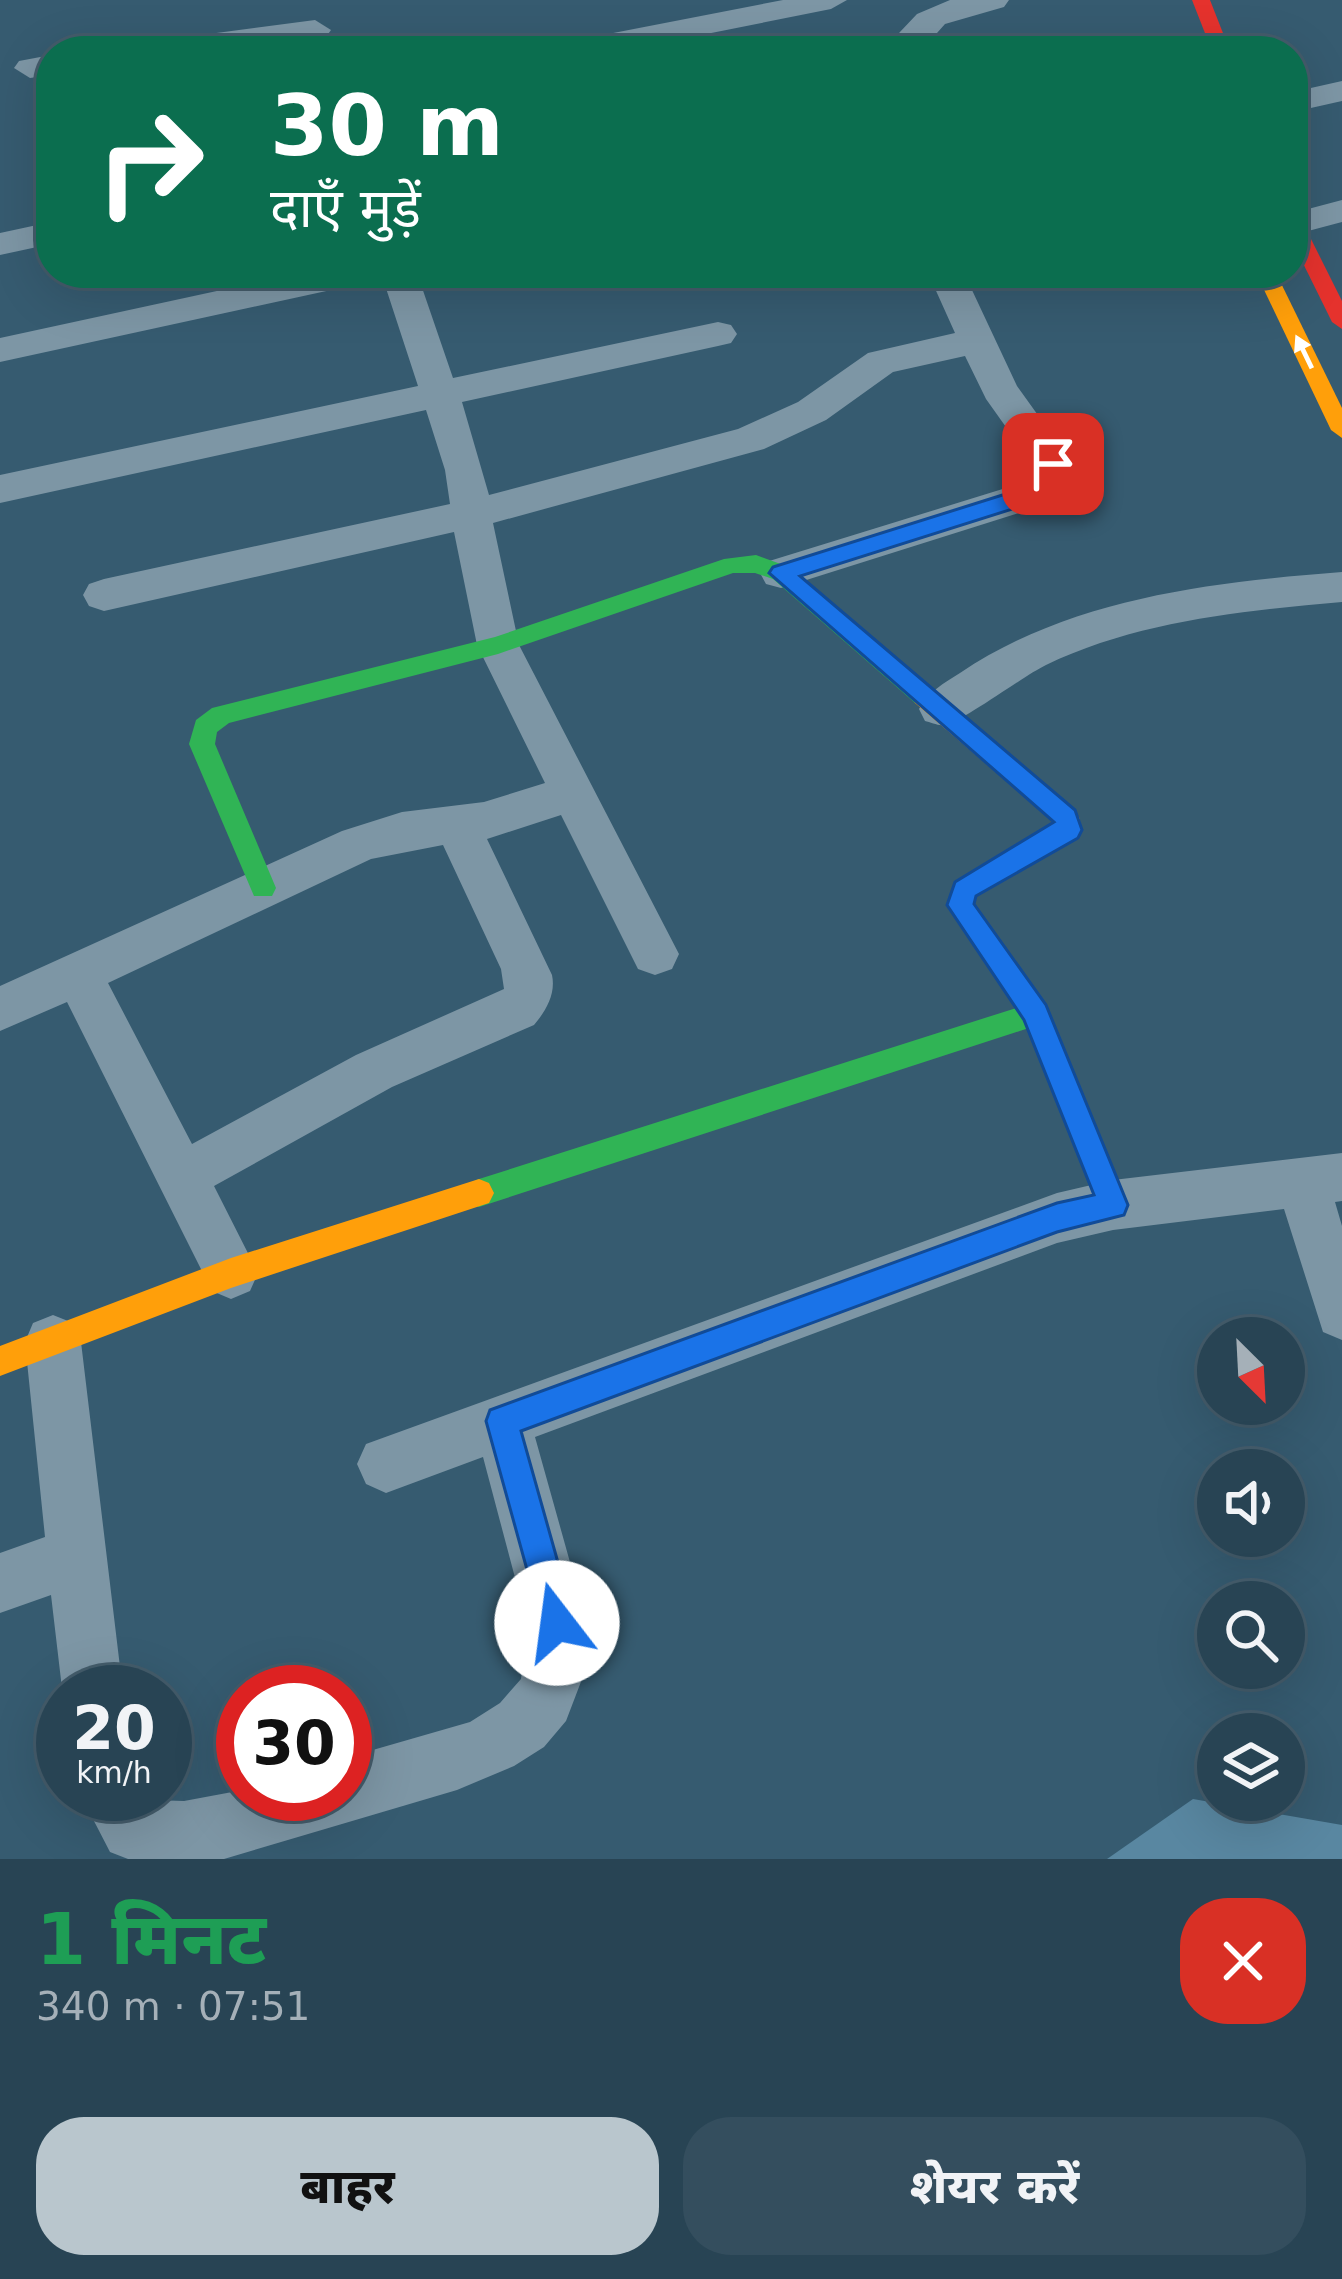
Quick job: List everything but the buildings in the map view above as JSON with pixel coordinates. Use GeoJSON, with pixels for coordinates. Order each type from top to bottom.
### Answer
{"type":"FeatureCollection","features":[{"type":"Feature","properties":{"kind":"street"},"geometry":{"type":"LineString","coordinates":[[645,0],[670,32]]}},
{"type":"Feature","properties":{"kind":"street"},"geometry":{"type":"LineString","coordinates":[[651,36],[830,0]]}},
{"type":"Feature","properties":{"kind":"street"},"geometry":{"type":"LineString","coordinates":[[926,9],[993,0]]}},
{"type":"Feature","properties":{"kind":"street"},"geometry":{"type":"LineString","coordinates":[[1201,0],[1215,36]]}},
{"type":"Feature","properties":{"kind":"street"},"geometry":{"type":"LineString","coordinates":[[258,36],[319,27]]}},
{"type":"Feature","properties":{"kind":"street"},"geometry":{"type":"LineString","coordinates":[[1308,99],[1342,91]]}},
{"type":"Feature","properties":{"kind":"street"},"geometry":{"type":"LineString","coordinates":[[1308,220],[1342,212]]}},
{"type":"Feature","properties":{"kind":"street"},"geometry":{"type":"LineString","coordinates":[[0,244],[36,236]]}},
{"type":"Feature","properties":{"kind":"street"},"geometry":{"type":"LineString","coordinates":[[1308,254],[1342,322]]}},
{"type":"Feature","properties":{"kind":"street"},"geometry":{"type":"LineString","coordinates":[[404,288],[465,470],[498,645],[656,954]]}},
{"type":"Feature","properties":{"kind":"street"},"geometry":{"type":"LineString","coordinates":[[781,573],[1033,494],[1051,478],[1053,464],[1020,421],[953,288]]}},
{"type":"Feature","properties":{"kind":"street"},"geometry":{"type":"LineString","coordinates":[[1273,288],[1342,430]]}},
{"type":"Feature","properties":{"kind":"street"},"geometry":{"type":"LineString","coordinates":[[0,350],[200,289]]}},
{"type":"Feature","properties":{"kind":"street"},"geometry":{"type":"LineString","coordinates":[[0,489],[718,334]]}},
{"type":"Feature","properties":{"kind":"street"},"geometry":{"type":"LineString","coordinates":[[104,596],[471,514],[749,439],[812,411],[881,362],[976,341]]}},
{"type":"Feature","properties":{"kind":"street"},"geometry":{"type":"LineString","coordinates":[[263,888],[206,758],[205,727],[221,715],[498,645],[732,566],[756,564],[781,573],[1066,817],[1069,830],[964,890],[960,905],[1036,1014],[1113,1205]]}},
{"type":"Feature","properties":{"kind":"street"},"geometry":{"type":"LineString","coordinates":[[941,709],[1008,664],[1077,636],[1175,608],[1342,587]]}},
{"type":"Feature","properties":{"kind":"street"},"geometry":{"type":"LineString","coordinates":[[0,1009],[358,844],[402,831],[484,821],[574,793]]}},
{"type":"Feature","properties":{"kind":"street"},"geometry":{"type":"LineString","coordinates":[[182,1178],[374,1071],[517,1010],[528,997],[531,984],[526,969],[456,823]]}},
{"type":"Feature","properties":{"kind":"street"},"geometry":{"type":"LineString","coordinates":[[78,974],[231,1273]]}},
{"type":"Feature","properties":{"kind":"street"},"geometry":{"type":"LineString","coordinates":[[89,1665],[76,1556],[26,1351],[231,1273],[1036,1014]]}},
{"type":"Feature","properties":{"kind":"street"},"geometry":{"type":"LineString","coordinates":[[386,1464],[1057,1218],[1113,1205],[1322,1180],[1342,1313]]}},
{"type":"Feature","properties":{"kind":"street"},"geometry":{"type":"LineString","coordinates":[[372,1782],[498,1744],[525,1726],[549,1697],[562,1655],[557,1623],[502,1421]]}},
{"type":"Feature","properties":{"kind":"street"},"geometry":{"type":"LineString","coordinates":[[0,1583],[76,1556]]}},
{"type":"Feature","properties":{"kind":"street"},"geometry":{"type":"LineString","coordinates":[[128,1821],[133,1829],[168,1837],[242,1821]]}},
{"type":"Feature","properties":{"kind":"water"},"geometry":{"type":"Polygon","coordinates":[[[1193,1799],[1197,1800],[1197,1821],[1305,1819],[1342,1825],[1342,1859],[1107,1859],[1193,1799]]]}},
{"type":"Feature","properties":{"kind":"traffic: fast"},"geometry":{"type":"LineString","coordinates":[[263,888],[202,744],[205,727],[221,715],[498,645],[732,565],[756,564],[781,573],[924,696]]}},
{"type":"Feature","properties":{"kind":"traffic: fast"},"geometry":{"type":"LineString","coordinates":[[479,1193],[1035,1014]]}},
{"type":"Feature","properties":{"kind":"traffic: slow"},"geometry":{"type":"LineString","coordinates":[[1273,288],[1342,430]]}},
{"type":"Feature","properties":{"kind":"traffic: slow"},"geometry":{"type":"LineString","coordinates":[[924,696],[1066,817],[1069,830],[965,889],[960,905],[1035,1014],[1113,1205]]}},
{"type":"Feature","properties":{"kind":"traffic: slow"},"geometry":{"type":"LineString","coordinates":[[0,1361],[231,1273],[479,1193]]}},
{"type":"Feature","properties":{"kind":"traffic: jam"},"geometry":{"type":"LineString","coordinates":[[1201,0],[1215,36]]}},
{"type":"Feature","properties":{"kind":"traffic: jam"},"geometry":{"type":"LineString","coordinates":[[1308,253],[1342,322]]}},
{"type":"Feature","properties":{"kind":"route"},"geometry":{"type":"LineString","coordinates":[[557,1623],[502,1421],[1057,1218],[1113,1205],[1036,1014],[960,905],[964,890],[1069,830],[1066,817],[781,573],[1033,494],[1051,478],[1053,464]]}}]}
